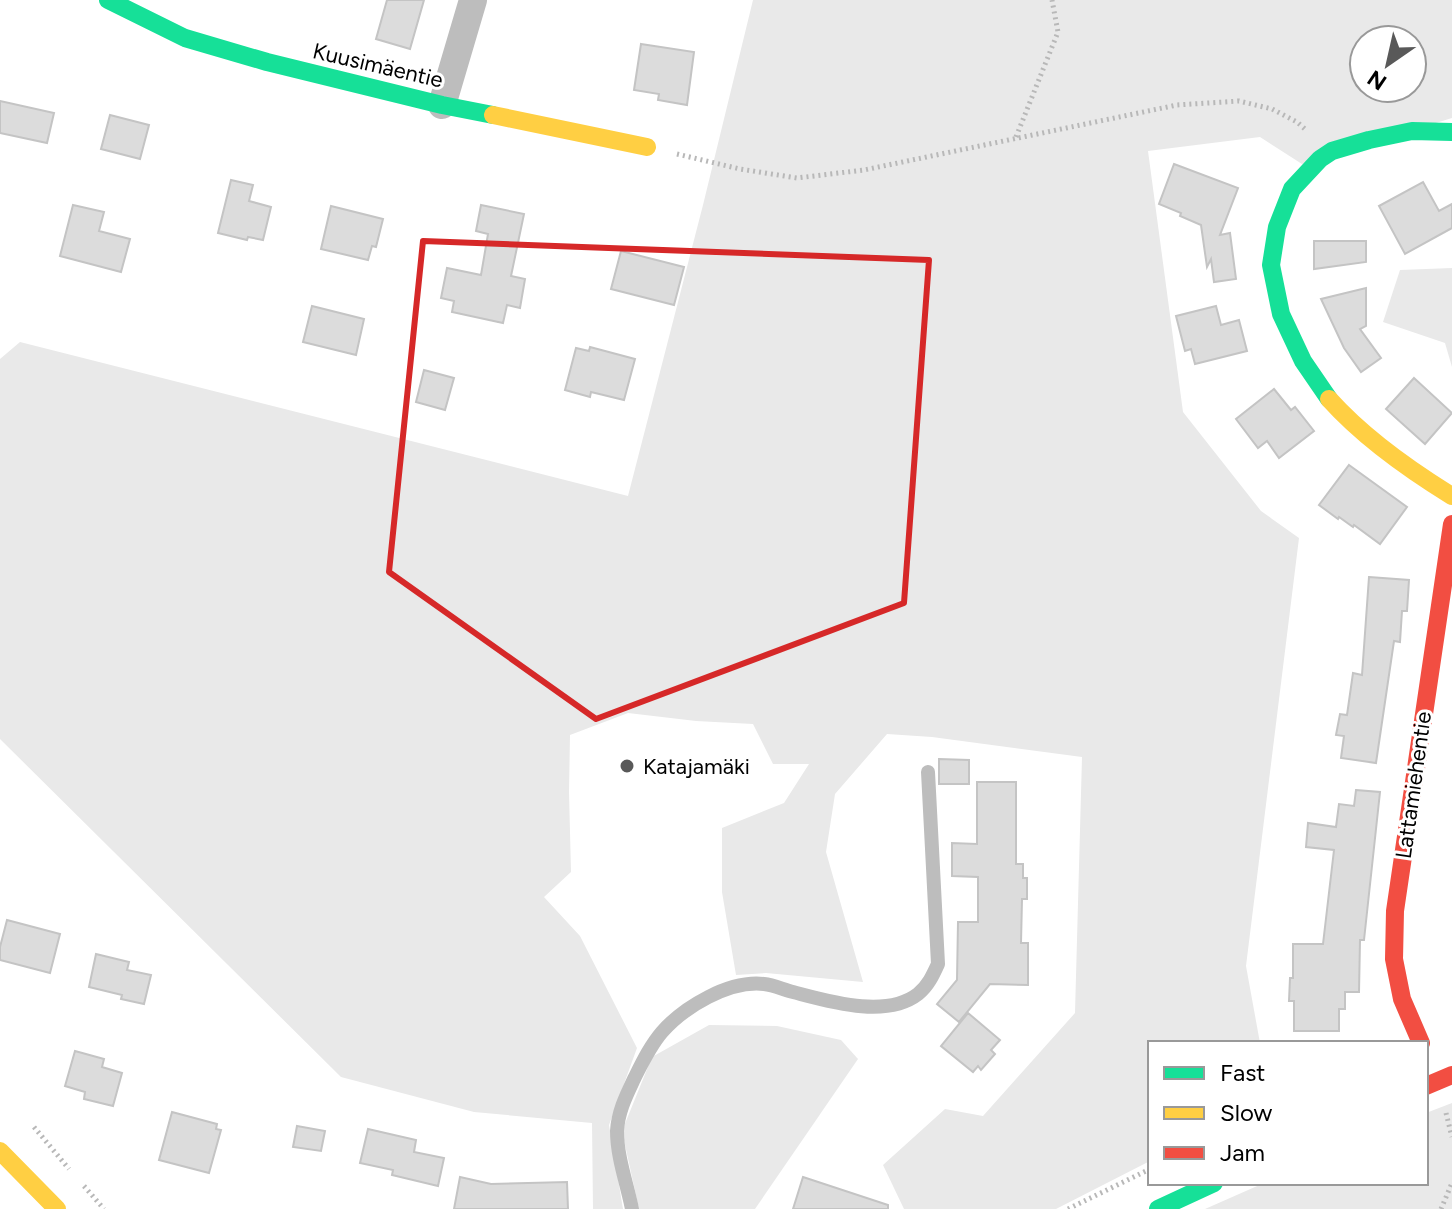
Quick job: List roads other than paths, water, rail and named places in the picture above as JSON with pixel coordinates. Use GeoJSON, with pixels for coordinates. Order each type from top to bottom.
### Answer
{"type":"FeatureCollection","features":[{"type":"Feature","properties":{"kind":"street","name":"Kuusimäentie"},"geometry":{"type":"LineString","coordinates":[[108,0],[185,38],[267,62],[442,105],[647,147]]}},
{"type":"Feature","properties":{"kind":"street"},"geometry":{"type":"LineString","coordinates":[[442,105],[473,0]]}},
{"type":"Feature","properties":{"kind":"street"},"geometry":{"type":"LineString","coordinates":[[1452,132],[1412,131],[1332,151],[1320,159],[1292,189],[1277,227],[1271,265],[1281,314],[1303,361],[1331,401],[1373,441],[1452,496]]}},
{"type":"Feature","properties":{"kind":"street","name":"Lattamiehentie"},"geometry":{"type":"LineString","coordinates":[[1420,1041],[1402,999],[1394,959],[1395,911],[1452,524]]}},
{"type":"Feature","properties":{"kind":"street"},"geometry":{"type":"LineString","coordinates":[[1428,1058],[1438,1081]]}},
{"type":"Feature","properties":{"kind":"street"},"geometry":{"type":"LineString","coordinates":[[0,1151],[57,1209]]}},
{"type":"Feature","properties":{"kind":"street"},"geometry":{"type":"LineString","coordinates":[[1158,1209],[1210,1185]]}},
{"type":"Feature","properties":{"kind":"lane"},"geometry":{"type":"LineString","coordinates":[[632,1209],[618,1146],[620,1111],[649,1051],[662,1032],[683,1012],[717,992],[743,985],[763,984],[841,1004],[877,1006],[900,1004],[917,995],[929,983],[938,964],[928,772]]}},
{"type":"Feature","properties":{"kind":"place","name":"Katajamäki"},"geometry":{"type":"Point","coordinates":[627,766]}}]}
